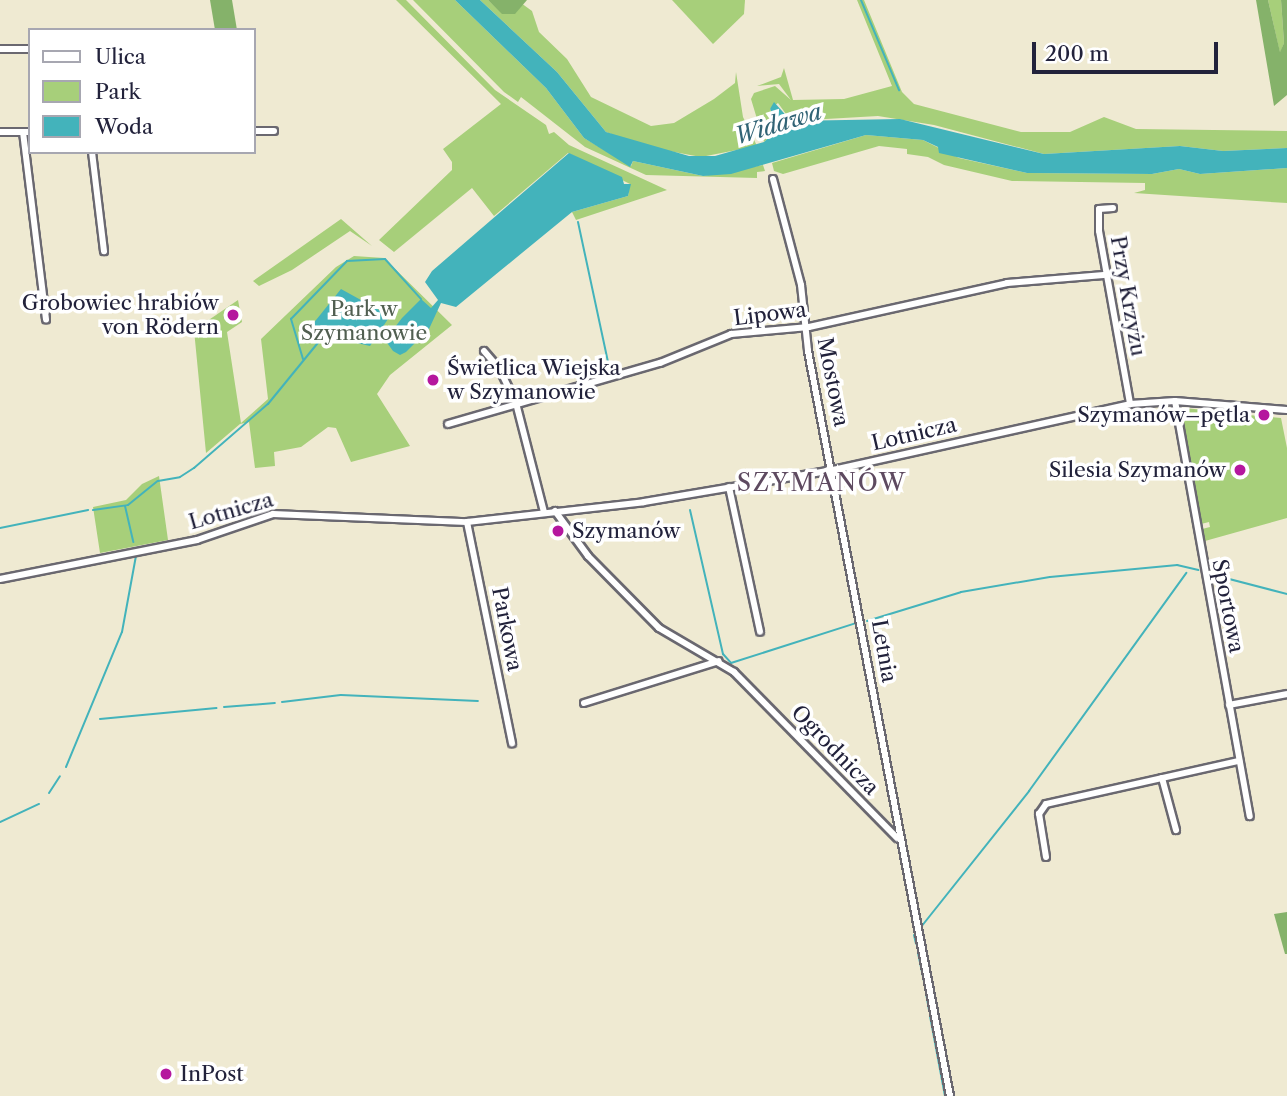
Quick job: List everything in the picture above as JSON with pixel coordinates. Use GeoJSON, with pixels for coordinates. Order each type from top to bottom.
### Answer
{"type":"FeatureCollection","features":[{"type":"Feature","properties":{"kind":"street"},"geometry":{"type":"LineString","coordinates":[[0,49],[28,48]]}},
{"type":"Feature","properties":{"kind":"street"},"geometry":{"type":"LineString","coordinates":[[256,131],[274,131]]}},
{"type":"Feature","properties":{"kind":"street"},"geometry":{"type":"LineString","coordinates":[[0,132],[26,132],[28,151]]}},
{"type":"Feature","properties":{"kind":"street"},"geometry":{"type":"LineString","coordinates":[[28,154],[46,320]]}},
{"type":"Feature","properties":{"kind":"street"},"geometry":{"type":"LineString","coordinates":[[92,154],[104,250]]}},
{"type":"Feature","properties":{"kind":"street","name":"Mostowa"},"geometry":{"type":"LineString","coordinates":[[773,178],[801,285],[804,327],[833,470]]}},
{"type":"Feature","properties":{"kind":"street","name":"Przy Krzyżu"},"geometry":{"type":"LineString","coordinates":[[1113,208],[1099,209],[1104,275],[1130,404]]}},
{"type":"Feature","properties":{"kind":"street","name":"Lipowa"},"geometry":{"type":"LineString","coordinates":[[448,424],[516,402],[660,363],[731,334],[804,327],[1007,282],[1104,275]]}},
{"type":"Feature","properties":{"kind":"street","name":"Ogrodnicza"},"geometry":{"type":"LineString","coordinates":[[484,351],[499,368],[516,402],[549,512],[659,628],[719,661],[898,839]]}},
{"type":"Feature","properties":{"kind":"street","name":"Lotnicza"},"geometry":{"type":"LineString","coordinates":[[0,579],[197,540],[273,514],[467,522],[729,487],[833,470],[1130,404],[1175,401],[1287,410]]}},
{"type":"Feature","properties":{"kind":"street","name":"Sportowa"},"geometry":{"type":"LineString","coordinates":[[1175,401],[1250,817]]}},
{"type":"Feature","properties":{"kind":"street","name":"Letnia"},"geometry":{"type":"LineString","coordinates":[[833,470],[898,839]]}},
{"type":"Feature","properties":{"kind":"street"},"geometry":{"type":"LineString","coordinates":[[729,487],[760,632]]}},
{"type":"Feature","properties":{"kind":"street","name":"Parkowa"},"geometry":{"type":"LineString","coordinates":[[467,522],[512,743]]}},
{"type":"Feature","properties":{"kind":"street"},"geometry":{"type":"LineString","coordinates":[[584,703],[719,661]]}},
{"type":"Feature","properties":{"kind":"street"},"geometry":{"type":"LineString","coordinates":[[1229,705],[1287,694]]}},
{"type":"Feature","properties":{"kind":"street"},"geometry":{"type":"LineString","coordinates":[[1046,857],[1042,807],[1239,761]]}},
{"type":"Feature","properties":{"kind":"street"},"geometry":{"type":"LineString","coordinates":[[1162,778],[1176,830]]}},
{"type":"Feature","properties":{"kind":"street"},"geometry":{"type":"LineString","coordinates":[[898,839],[950,1096]]}},
{"type":"Feature","properties":{"kind":"green space"},"geometry":{"type":"Polygon","coordinates":[[[210,0],[232,0],[237,28],[215,28],[210,0]]]}},
{"type":"Feature","properties":{"kind":"green space"},"geometry":{"type":"Polygon","coordinates":[[[396,0],[406,0],[495,90],[546,125],[549,134],[554,132],[569,145],[667,190],[576,220],[572,212],[628,196],[630,184],[568,153],[494,216],[472,188],[394,252],[379,240],[452,170],[452,162],[443,149],[501,104],[396,0]]]}},
{"type":"Feature","properties":{"kind":"green space"},"geometry":{"type":"Polygon","coordinates":[[[413,0],[455,0],[546,88],[584,138],[631,166],[633,161],[703,176],[763,165],[765,171],[757,172],[757,178],[646,175],[585,147],[521,97],[518,102],[504,92],[413,0]]]}},
{"type":"Feature","properties":{"kind":"green space"},"geometry":{"type":"Polygon","coordinates":[[[480,0],[488,0],[503,14],[521,3],[532,11],[539,32],[567,59],[591,97],[651,126],[674,123],[714,99],[735,83],[736,72],[743,117],[757,146],[701,157],[642,146],[606,132],[557,72],[480,0]]]}},
{"type":"Feature","properties":{"kind":"green space"},"geometry":{"type":"Polygon","coordinates":[[[488,0],[527,0],[515,14],[502,14],[488,0]]]}},
{"type":"Feature","properties":{"kind":"green space"},"geometry":{"type":"Polygon","coordinates":[[[672,0],[745,0],[744,14],[713,44],[672,0]]]}},
{"type":"Feature","properties":{"kind":"green space"},"geometry":{"type":"Polygon","coordinates":[[[857,0],[864,0],[902,92],[914,104],[1021,132],[1070,132],[1104,117],[1136,129],[1287,131],[1287,148],[1223,151],[1180,146],[1044,154],[934,125],[878,116],[791,121],[778,103],[770,109],[780,128],[764,142],[751,99],[754,93],[775,86],[791,100],[779,84],[757,86],[781,77],[784,68],[793,100],[844,99],[892,86],[857,0]]]}},
{"type":"Feature","properties":{"kind":"green space"},"geometry":{"type":"Polygon","coordinates":[[[1256,0],[1268,0],[1280,52],[1284,43],[1281,0],[1287,0],[1287,95],[1274,106],[1256,0]]]}},
{"type":"Feature","properties":{"kind":"green space"},"geometry":{"type":"Polygon","coordinates":[[[1268,0],[1281,0],[1284,43],[1280,53],[1268,0]]]}},
{"type":"Feature","properties":{"kind":"green space"},"geometry":{"type":"Polygon","coordinates":[[[866,135],[923,140],[959,158],[1027,173],[1152,174],[1179,169],[1200,174],[1287,168],[1287,203],[1134,193],[1145,190],[1145,183],[1012,181],[944,165],[928,157],[907,154],[907,149],[879,146],[783,174],[774,171],[772,163],[866,135]]]}},
{"type":"Feature","properties":{"kind":"green space"},"geometry":{"type":"Polygon","coordinates":[[[341,219],[372,246],[350,231],[292,270],[259,286],[253,281],[341,219]]]}},
{"type":"Feature","properties":{"kind":"green space","name":"Park w Szymanowie"},"geometry":{"type":"Polygon","coordinates":[[[354,256],[384,258],[452,325],[390,375],[377,394],[410,446],[351,462],[336,428],[328,427],[301,447],[274,452],[275,466],[255,468],[249,422],[240,424],[206,453],[194,330],[238,300],[242,322],[227,332],[241,423],[268,399],[261,339],[336,267],[354,256]]]}},
{"type":"Feature","properties":{"kind":"green space"},"geometry":{"type":"Polygon","coordinates":[[[1184,408],[1234,413],[1238,419],[1239,414],[1281,418],[1287,448],[1287,518],[1205,541],[1202,529],[1210,527],[1209,522],[1201,524],[1180,412],[1184,408]]]}},
{"type":"Feature","properties":{"kind":"green space"},"geometry":{"type":"Polygon","coordinates":[[[159,476],[168,540],[100,553],[93,507],[126,500],[142,484],[159,476]]]}},
{"type":"Feature","properties":{"kind":"green space"},"geometry":{"type":"Polygon","coordinates":[[[1287,912],[1287,954],[1285,954],[1274,914],[1287,912]]]}},
{"type":"Feature","properties":{"kind":"water","name":"Widawa"},"geometry":{"type":"Polygon","coordinates":[[[455,0],[480,0],[557,72],[606,132],[689,156],[715,156],[764,142],[780,128],[770,109],[774,102],[791,121],[900,119],[1044,154],[1180,146],[1223,151],[1287,148],[1287,168],[1200,174],[1179,169],[1152,174],[1027,173],[939,153],[938,147],[923,140],[866,135],[731,174],[703,176],[633,161],[630,167],[584,138],[546,88],[455,0]]]}},
{"type":"Feature","properties":{"kind":"water"},"geometry":{"type":"Polygon","coordinates":[[[569,153],[622,177],[624,184],[631,184],[628,196],[572,212],[456,307],[441,303],[429,329],[406,352],[400,355],[393,351],[385,340],[402,318],[421,299],[431,308],[438,300],[425,282],[432,271],[569,153]]]}},
{"type":"Feature","properties":{"kind":"water"},"geometry":{"type":"Polygon","coordinates":[[[341,289],[390,316],[370,346],[331,337],[312,325],[341,289]]]}},
{"type":"Feature","properties":{"kind":"waterway"},"geometry":{"type":"LineString","coordinates":[[861,0],[899,90]]}},
{"type":"Feature","properties":{"kind":"waterway"},"geometry":{"type":"LineString","coordinates":[[578,222],[609,366]]}},
{"type":"Feature","properties":{"kind":"waterway"},"geometry":{"type":"LineString","coordinates":[[303,359],[291,319],[347,261],[385,259],[421,299]]}},
{"type":"Feature","properties":{"kind":"waterway"},"geometry":{"type":"LineString","coordinates":[[93,510],[128,505],[158,481],[180,477],[194,468],[268,404],[325,334]]}},
{"type":"Feature","properties":{"kind":"waterway"},"geometry":{"type":"LineString","coordinates":[[125,506],[133,542]]}},
{"type":"Feature","properties":{"kind":"waterway"},"geometry":{"type":"LineString","coordinates":[[0,528],[88,510]]}},
{"type":"Feature","properties":{"kind":"waterway"},"geometry":{"type":"LineString","coordinates":[[690,510],[723,654],[731,663],[856,623]]}},
{"type":"Feature","properties":{"kind":"waterway"},"geometry":{"type":"LineString","coordinates":[[66,767],[122,632],[136,556]]}},
{"type":"Feature","properties":{"kind":"waterway"},"geometry":{"type":"LineString","coordinates":[[867,621],[961,592],[1050,577],[1177,565],[1198,570]]}},
{"type":"Feature","properties":{"kind":"waterway"},"geometry":{"type":"LineString","coordinates":[[921,927],[1029,791],[1186,573]]}},
{"type":"Feature","properties":{"kind":"waterway"},"geometry":{"type":"LineString","coordinates":[[1210,574],[1287,594]]}},
{"type":"Feature","properties":{"kind":"waterway"},"geometry":{"type":"LineString","coordinates":[[282,702],[341,695],[478,701]]}},
{"type":"Feature","properties":{"kind":"waterway"},"geometry":{"type":"LineString","coordinates":[[224,707],[275,703]]}},
{"type":"Feature","properties":{"kind":"waterway"},"geometry":{"type":"LineString","coordinates":[[100,719],[216,708]]}},
{"type":"Feature","properties":{"kind":"waterway"},"geometry":{"type":"LineString","coordinates":[[49,793],[60,776]]}},
{"type":"Feature","properties":{"kind":"waterway"},"geometry":{"type":"LineString","coordinates":[[0,822],[39,804]]}},
{"type":"Feature","properties":{"kind":"waterway"},"geometry":{"type":"LineString","coordinates":[[914,935],[916,944]]}},
{"type":"Feature","properties":{"kind":"waterway"},"geometry":{"type":"LineString","coordinates":[[918,953],[925,987]]}},
{"type":"Feature","properties":{"kind":"waterway"},"geometry":{"type":"LineString","coordinates":[[926,993],[929,1010]]}},
{"type":"Feature","properties":{"kind":"waterway"},"geometry":{"type":"LineString","coordinates":[[930,1016],[945,1096]]}},
{"type":"Feature","properties":{"kind":"place","name":"Grobowiec hrabiów von Rödern"},"geometry":{"type":"Point","coordinates":[233,315]}},
{"type":"Feature","properties":{"kind":"place","name":"Świetlica Wiejska w Szymanowie"},"geometry":{"type":"Point","coordinates":[433,380]}},
{"type":"Feature","properties":{"kind":"place","name":"Szymanów–pętla"},"geometry":{"type":"Point","coordinates":[1264,415]}},
{"type":"Feature","properties":{"kind":"place","name":"Silesia Szymanów"},"geometry":{"type":"Point","coordinates":[1240,470]}},
{"type":"Feature","properties":{"kind":"place","name":"Szymanów"},"geometry":{"type":"Point","coordinates":[558,531]}},
{"type":"Feature","properties":{"kind":"place","name":"InPost"},"geometry":{"type":"Point","coordinates":[166,1074]}},
{"type":"Feature","properties":{"kind":"district","name":"SZYMANÓW"},"geometry":{"type":"Point","coordinates":[822,483]}}]}
